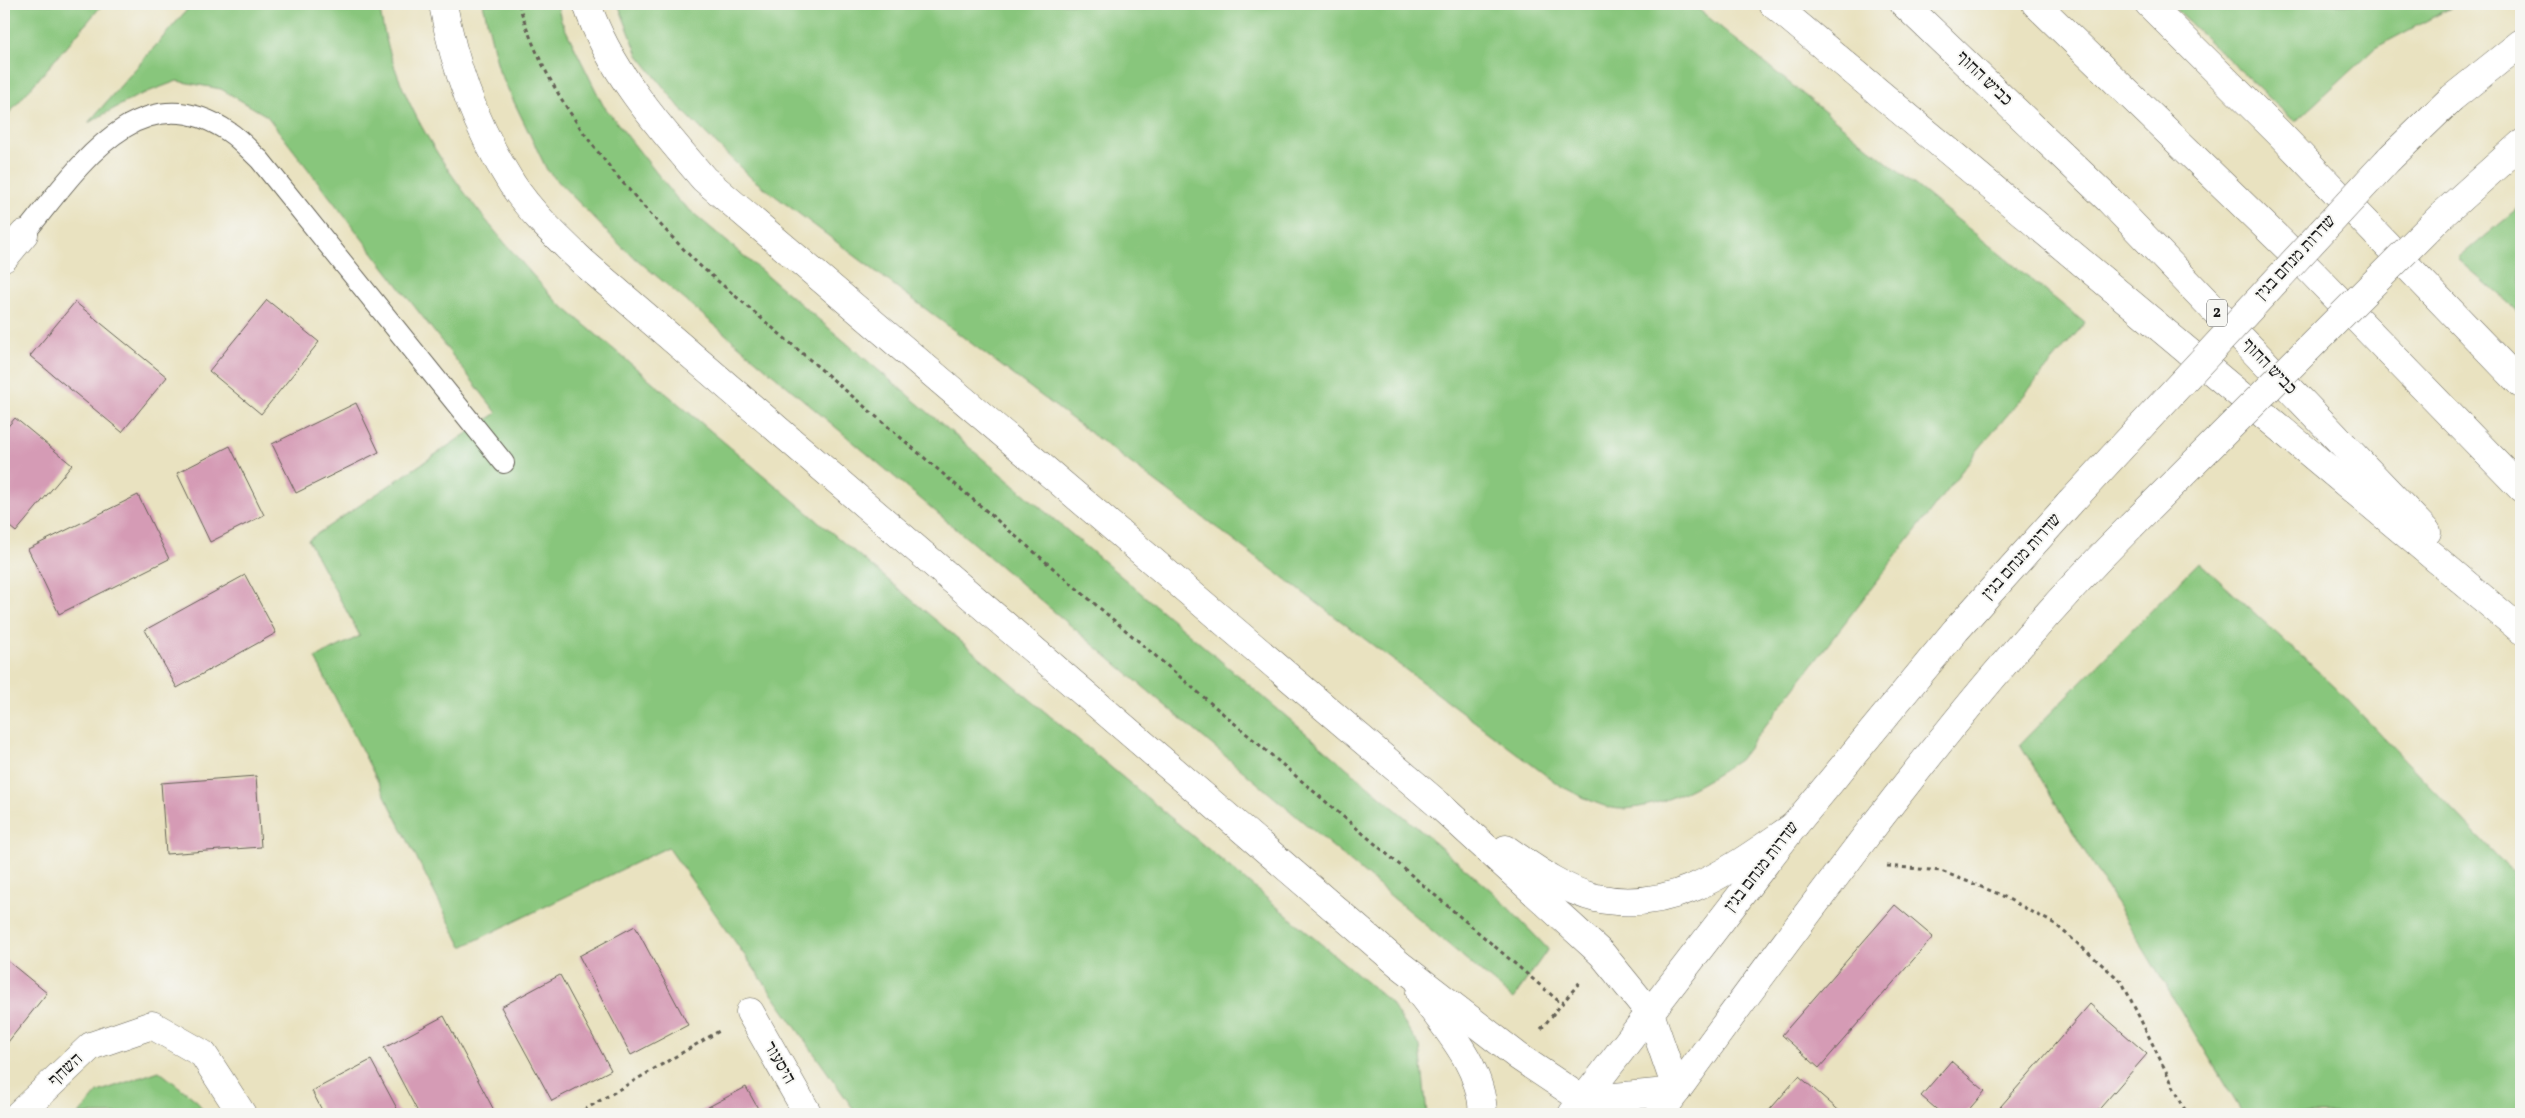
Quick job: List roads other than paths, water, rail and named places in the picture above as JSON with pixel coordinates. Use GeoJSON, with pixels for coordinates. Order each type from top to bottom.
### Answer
{"type":"FeatureCollection","features":[{"type":"Feature","properties":{"kind":"main road"},"geometry":{"type":"LineString","coordinates":[[443,4],[448,32],[465,86],[487,138],[512,185],[543,223],[590,269],[1400,965],[1518,1057],[1577,1107],[1677,1091]]}},
{"type":"Feature","properties":{"kind":"main road"},"geometry":{"type":"LineString","coordinates":[[587,4],[595,28],[648,114],[704,179],[1438,804],[1602,954],[1650,1013],[1677,1091]]}},
{"type":"Feature","properties":{"kind":"main road"},"geometry":{"type":"LineString","coordinates":[[1773,4],[2521,630]]}},
{"type":"Feature","properties":{"kind":"main road","name":"כביש החוף"},"geometry":{"type":"LineString","coordinates":[[1904,4],[2109,200],[2521,630]]}},
{"type":"Feature","properties":{"kind":"main road"},"geometry":{"type":"LineString","coordinates":[[2036,4],[2298,259],[2521,488]]}},
{"type":"Feature","properties":{"kind":"main road"},"geometry":{"type":"LineString","coordinates":[[2149,4],[2286,140],[2521,384]]}},
{"type":"Feature","properties":{"kind":"main road","name":"שדרות מנחם בגין"},"geometry":{"type":"LineString","coordinates":[[1577,1107],[1794,826],[1956,630],[2070,503],[2389,159],[2452,98],[2521,43]]}},
{"type":"Feature","properties":{"kind":"main road"},"geometry":{"type":"LineString","coordinates":[[1660,1114],[1792,934],[1955,721],[2072,584],[2442,214],[2521,144]]}},
{"type":"Feature","properties":{"kind":"main road"},"geometry":{"type":"LineString","coordinates":[[4,258],[24,234]]}},
{"type":"Feature","properties":{"kind":"main road"},"geometry":{"type":"LineString","coordinates":[[1438,804],[1552,879],[1595,898],[1636,902],[1668,897],[1714,879],[1794,826]]}},
{"type":"Feature","properties":{"kind":"main road"},"geometry":{"type":"LineString","coordinates":[[1400,965],[1460,1048],[1478,1083],[1483,1114]]}},
{"type":"Feature","properties":{"kind":"main road","name":"היסעור"},"geometry":{"type":"LineString","coordinates":[[750,1012],[808,1114]]}},
{"type":"Feature","properties":{"kind":"main road","name":"השחף"},"geometry":{"type":"LineString","coordinates":[[19,1114],[91,1046],[152,1025],[203,1054],[242,1114]]}},
{"type":"Feature","properties":{"kind":"lane"},"geometry":{"type":"LineString","coordinates":[[24,234],[92,153],[122,127],[144,117],[174,113],[201,117],[230,132],[260,160],[504,463]]}}]}
